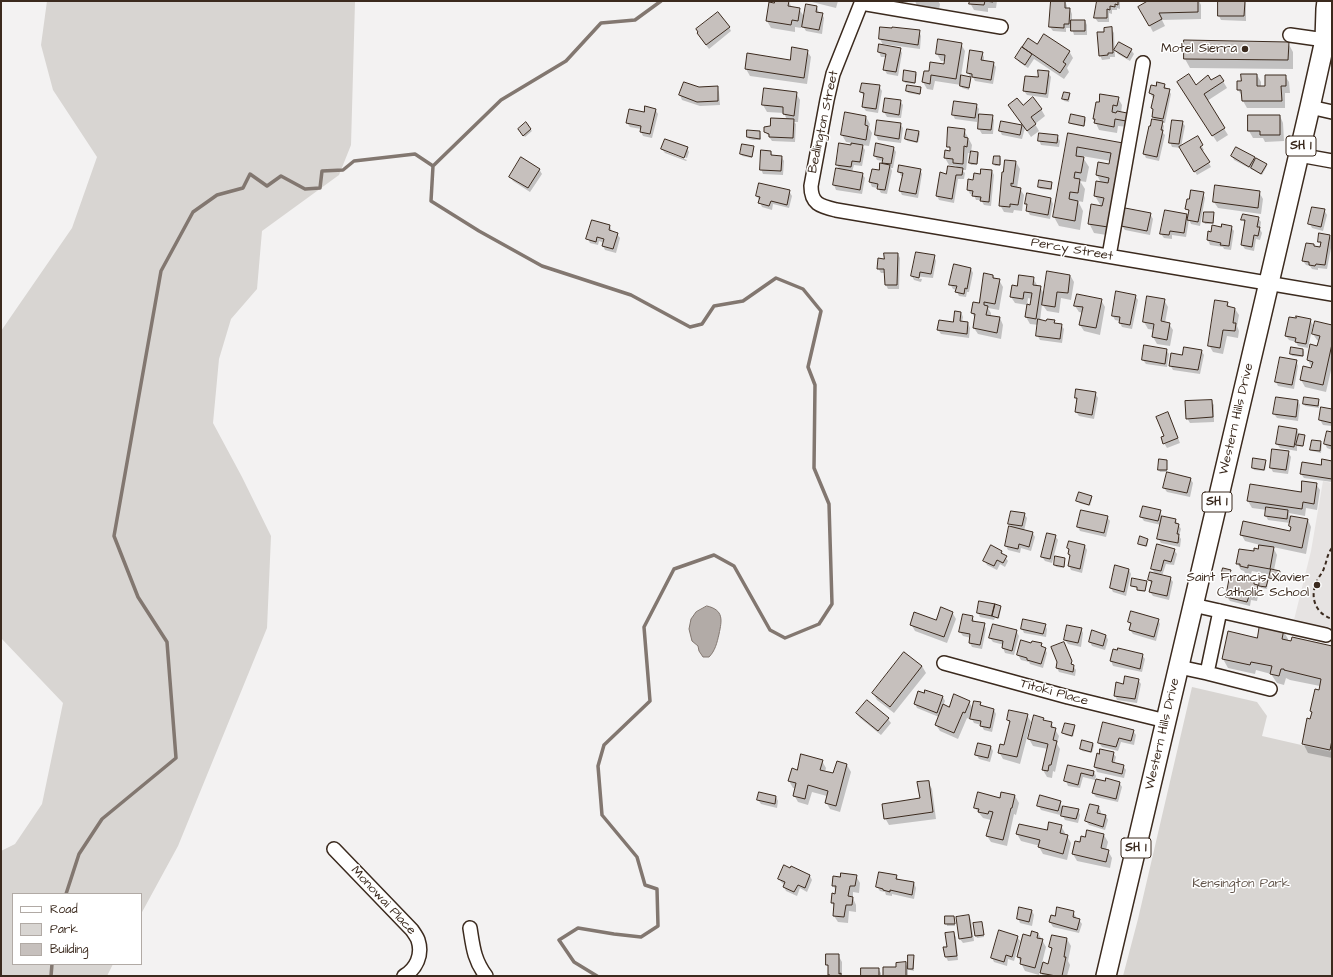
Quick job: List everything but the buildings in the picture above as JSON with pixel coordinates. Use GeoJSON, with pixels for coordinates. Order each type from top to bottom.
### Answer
{"type":"FeatureCollection","features":[{"type":"Feature","properties":{"kind":"highway","name":"SH 1"},"geometry":{"type":"LineString","coordinates":[[1327,1],[1326,9],[1328,33]]}},
{"type":"Feature","properties":{"kind":"highway","name":"Western Hills Drive"},"geometry":{"type":"LineString","coordinates":[[1106,976],[1328,33]]}},
{"type":"Feature","properties":{"kind":"street"},"geometry":{"type":"LineString","coordinates":[[862,2],[1001,27]]}},
{"type":"Feature","properties":{"kind":"street","name":"Bedlington Street"},"geometry":{"type":"LineString","coordinates":[[814,200],[811,194],[812,177],[833,74],[862,2]]}},
{"type":"Feature","properties":{"kind":"street"},"geometry":{"type":"LineString","coordinates":[[1290,35],[1328,33]]}},
{"type":"Feature","properties":{"kind":"street"},"geometry":{"type":"LineString","coordinates":[[1109,256],[1143,63]]}},
{"type":"Feature","properties":{"kind":"street"},"geometry":{"type":"LineString","coordinates":[[1310,107],[1332,112]]}},
{"type":"Feature","properties":{"kind":"street"},"geometry":{"type":"LineString","coordinates":[[1299,155],[1332,161]]}},
{"type":"Feature","properties":{"kind":"street","name":"Percy Street"},"geometry":{"type":"LineString","coordinates":[[814,200],[819,205],[836,210],[1332,294]]}},
{"type":"Feature","properties":{"kind":"street"},"geometry":{"type":"LineString","coordinates":[[1193,605],[1326,635]]}},
{"type":"Feature","properties":{"kind":"street"},"geometry":{"type":"LineString","coordinates":[[1207,673],[1220,611]]}},
{"type":"Feature","properties":{"kind":"street","name":"Titoki Place"},"geometry":{"type":"LineString","coordinates":[[944,663],[1068,697],[1166,721]]}},
{"type":"Feature","properties":{"kind":"street"},"geometry":{"type":"LineString","coordinates":[[1179,667],[1270,689]]}},
{"type":"Feature","properties":{"kind":"street","name":"Monowai Place"},"geometry":{"type":"LineString","coordinates":[[334,849],[412,930],[418,940],[420,952],[417,964],[404,976]]}},
{"type":"Feature","properties":{"kind":"street"},"geometry":{"type":"LineString","coordinates":[[470,928],[475,957],[486,976]]}},
{"type":"Feature","properties":{"kind":"path"},"geometry":{"type":"LineString","coordinates":[[1332,548],[1315,587],[1314,598],[1318,611],[1326,617],[1332,619]]}},
{"type":"Feature","properties":{"kind":"shaded area","name":"Saint Francis Xavier Catholic School"},"geometry":{"type":"Polygon","coordinates":[[[1323,481],[1332,483],[1332,628],[1294,620],[1311,551],[1323,481]]]}},
{"type":"Feature","properties":{"kind":"shaded area"},"geometry":{"type":"Polygon","coordinates":[[[707,606],[713,608],[719,613],[721,624],[717,641],[711,655],[709,657],[703,657],[698,646],[692,641],[689,629],[691,619],[696,612],[707,606]]]}},
{"type":"Feature","properties":{"kind":"green space"},"geometry":{"type":"Polygon","coordinates":[[[47,1],[355,2],[351,145],[339,175],[262,231],[257,289],[231,319],[219,359],[213,423],[271,536],[267,628],[178,846],[142,912],[142,893],[12,893],[12,965],[112,965],[107,976],[1,976],[1,851],[15,844],[42,804],[63,703],[1,638],[1,331],[72,228],[97,157],[53,90],[41,45],[47,1]]]}},
{"type":"Feature","properties":{"kind":"green space","name":"Kensington Park"},"geometry":{"type":"Polygon","coordinates":[[[1192,687],[1257,702],[1267,716],[1262,736],[1332,752],[1332,976],[1123,976],[1138,919],[1192,687]]]}},
{"type":"Feature","properties":{"kind":"waterway"},"geometry":{"type":"LineString","coordinates":[[597,976],[574,962],[559,940],[578,928],[641,937],[658,926],[657,889],[645,885],[637,857],[602,815],[598,766],[604,745],[650,701],[644,627],[674,569],[714,555],[734,566],[770,630],[785,638],[819,624],[832,604],[829,504],[814,468],[815,385],[808,367],[821,311],[803,289],[776,278],[743,301],[714,306],[702,324],[690,327],[631,295],[542,266],[479,231],[431,201],[433,166],[501,100],[566,61],[601,23],[635,20],[661,1]]}},
{"type":"Feature","properties":{"kind":"waterway"},"geometry":{"type":"LineString","coordinates":[[66,893],[79,854],[102,819],[176,758],[167,642],[138,597],[114,536],[161,271],[193,212],[217,195],[243,188],[250,174],[267,186],[281,176],[305,189],[320,188],[322,171],[343,170],[354,161],[415,154],[433,166]]}},
{"type":"Feature","properties":{"kind":"waterway"},"geometry":{"type":"LineString","coordinates":[[51,976],[52,965]]}},
{"type":"Feature","properties":{"kind":"place","name":"Motel Sierra"},"geometry":{"type":"Point","coordinates":[1245,49]}},
{"type":"Feature","properties":{"kind":"place","name":"Saint Francis Xavier Catholic School"},"geometry":{"type":"Point","coordinates":[1317,585]}}]}
